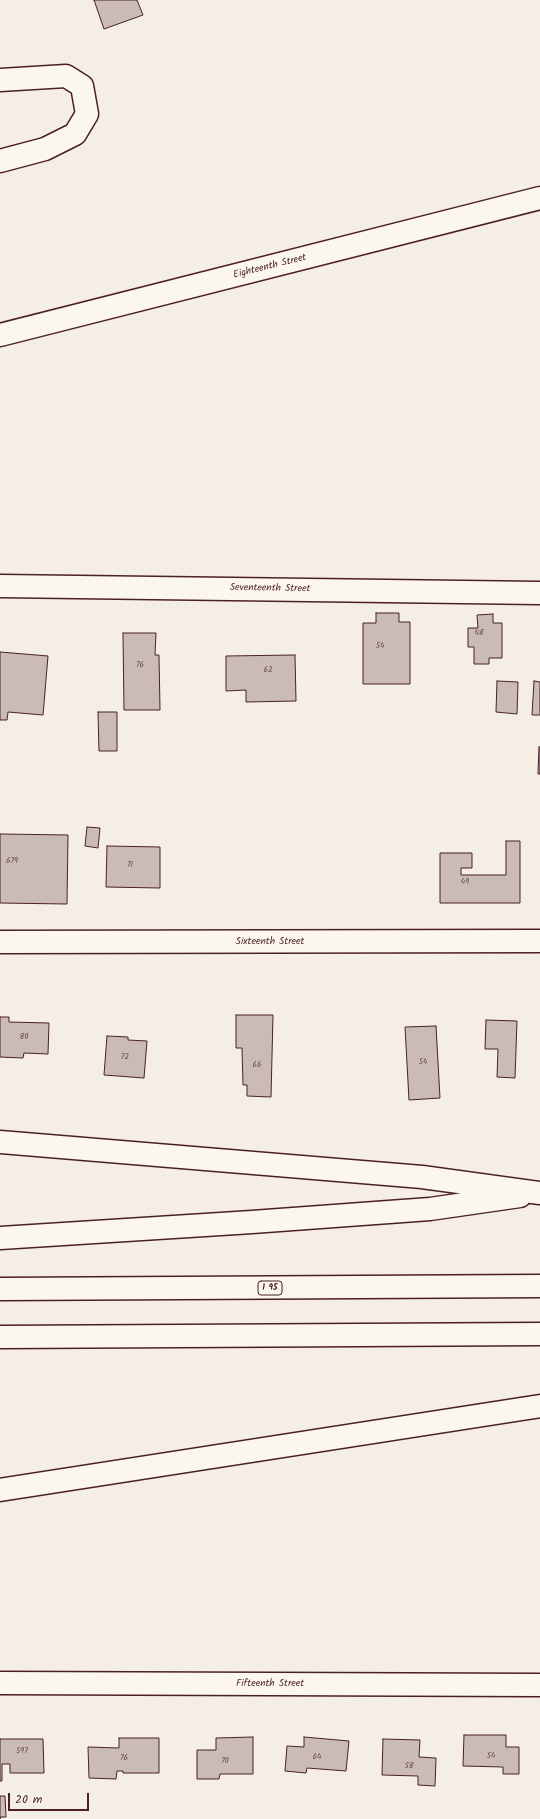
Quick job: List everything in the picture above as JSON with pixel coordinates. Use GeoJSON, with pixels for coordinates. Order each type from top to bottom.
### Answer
{"type":"FeatureCollection","features":[{"type":"Feature","properties":{"kind":"main road"},"geometry":{"type":"LineString","coordinates":[[0,80],[66,76],[82,86],[87,114],[75,134],[45,149],[0,161]]}},
{"type":"Feature","properties":{"kind":"main road","name":"Eighteenth Street"},"geometry":{"type":"LineString","coordinates":[[0,335],[540,198]]}},
{"type":"Feature","properties":{"kind":"main road","name":"Seventeenth Street"},"geometry":{"type":"LineString","coordinates":[[0,586],[540,593]]}},
{"type":"Feature","properties":{"kind":"main road","name":"Sixteenth Street"},"geometry":{"type":"LineString","coordinates":[[0,942],[540,942]]}},
{"type":"Feature","properties":{"kind":"main road"},"geometry":{"type":"LineString","coordinates":[[0,1142],[422,1177],[538,1193]]}},
{"type":"Feature","properties":{"kind":"main road"},"geometry":{"type":"LineString","coordinates":[[0,1238],[252,1222],[430,1208],[538,1193]]}},
{"type":"Feature","properties":{"kind":"main road","name":"I 95"},"geometry":{"type":"LineString","coordinates":[[0,1289],[540,1286]]}},
{"type":"Feature","properties":{"kind":"main road"},"geometry":{"type":"LineString","coordinates":[[0,1337],[540,1334]]}},
{"type":"Feature","properties":{"kind":"main road"},"geometry":{"type":"LineString","coordinates":[[0,1490],[540,1406]]}},
{"type":"Feature","properties":{"kind":"main road","name":"Fifteenth Street"},"geometry":{"type":"LineString","coordinates":[[0,1683],[540,1685]]}},
{"type":"Feature","properties":{"kind":"building"},"geometry":{"type":"Polygon","coordinates":[[[94,0],[137,0],[143,15],[104,29],[94,0]]]}},
{"type":"Feature","properties":{"kind":"building"},"geometry":{"type":"Polygon","coordinates":[[[376,613],[399,613],[399,622],[410,622],[410,684],[363,684],[363,623],[376,623],[376,613]]]}},
{"type":"Feature","properties":{"kind":"building"},"geometry":{"type":"Polygon","coordinates":[[[493,614],[493,623],[502,623],[502,658],[489,658],[489,664],[474,664],[474,647],[468,647],[468,628],[478,628],[477,615],[493,614]]]}},
{"type":"Feature","properties":{"kind":"building"},"geometry":{"type":"Polygon","coordinates":[[[123,633],[156,633],[155,655],[159,655],[160,710],[124,710],[123,633]]]}},
{"type":"Feature","properties":{"kind":"building"},"geometry":{"type":"Polygon","coordinates":[[[0,652],[48,656],[43,715],[8,712],[7,720],[0,720],[0,652]]]}},
{"type":"Feature","properties":{"kind":"building"},"geometry":{"type":"Polygon","coordinates":[[[295,655],[296,701],[246,702],[246,690],[226,691],[226,656],[295,655]]]}},
{"type":"Feature","properties":{"kind":"building"},"geometry":{"type":"Polygon","coordinates":[[[497,681],[518,682],[517,714],[496,712],[497,681]]]}},
{"type":"Feature","properties":{"kind":"building"},"geometry":{"type":"Polygon","coordinates":[[[534,681],[540,682],[540,715],[532,715],[534,681]]]}},
{"type":"Feature","properties":{"kind":"building"},"geometry":{"type":"Polygon","coordinates":[[[98,712],[117,712],[117,751],[99,751],[98,712]]]}},
{"type":"Feature","properties":{"kind":"building"},"geometry":{"type":"Polygon","coordinates":[[[539,747],[540,774],[538,774],[539,747]]]}},
{"type":"Feature","properties":{"kind":"building"},"geometry":{"type":"Polygon","coordinates":[[[87,827],[100,828],[98,848],[85,846],[87,827]]]}},
{"type":"Feature","properties":{"kind":"building"},"geometry":{"type":"Polygon","coordinates":[[[0,834],[68,835],[67,904],[0,903],[0,834]]]}},
{"type":"Feature","properties":{"kind":"building"},"geometry":{"type":"Polygon","coordinates":[[[506,841],[520,841],[520,903],[440,903],[440,853],[472,853],[472,868],[461,868],[461,875],[506,875],[506,841]]]}},
{"type":"Feature","properties":{"kind":"building"},"geometry":{"type":"Polygon","coordinates":[[[107,846],[160,847],[160,888],[106,887],[107,846]]]}},
{"type":"Feature","properties":{"kind":"building"},"geometry":{"type":"Polygon","coordinates":[[[236,1015],[273,1015],[271,1097],[247,1096],[247,1085],[243,1085],[242,1048],[236,1048],[236,1015]]]}},
{"type":"Feature","properties":{"kind":"building"},"geometry":{"type":"Polygon","coordinates":[[[0,1017],[9,1017],[9,1022],[49,1023],[48,1054],[24,1053],[23,1058],[0,1057],[0,1017]]]}},
{"type":"Feature","properties":{"kind":"building"},"geometry":{"type":"Polygon","coordinates":[[[486,1020],[517,1021],[515,1078],[497,1077],[498,1049],[485,1049],[486,1020]]]}},
{"type":"Feature","properties":{"kind":"building"},"geometry":{"type":"Polygon","coordinates":[[[436,1026],[440,1098],[409,1100],[405,1027],[436,1026]]]}},
{"type":"Feature","properties":{"kind":"building"},"geometry":{"type":"Polygon","coordinates":[[[107,1036],[128,1037],[128,1040],[147,1041],[144,1078],[104,1075],[107,1036]]]}},
{"type":"Feature","properties":{"kind":"building"},"geometry":{"type":"Polygon","coordinates":[[[464,1735],[506,1735],[506,1747],[519,1747],[519,1774],[503,1774],[503,1767],[463,1766],[464,1735]]]}},
{"type":"Feature","properties":{"kind":"building"},"geometry":{"type":"Polygon","coordinates":[[[253,1737],[253,1774],[220,1774],[219,1779],[197,1779],[197,1750],[216,1750],[216,1738],[253,1737]]]}},
{"type":"Feature","properties":{"kind":"building"},"geometry":{"type":"Polygon","coordinates":[[[304,1737],[349,1741],[346,1771],[307,1768],[306,1773],[285,1771],[287,1746],[304,1747],[304,1737]]]}},
{"type":"Feature","properties":{"kind":"building"},"geometry":{"type":"Polygon","coordinates":[[[119,1738],[159,1738],[159,1773],[123,1773],[123,1771],[117,1771],[116,1779],[89,1778],[88,1747],[119,1748],[119,1738]]]}},
{"type":"Feature","properties":{"kind":"building"},"geometry":{"type":"Polygon","coordinates":[[[0,1739],[43,1739],[44,1773],[10,1773],[10,1764],[2,1764],[2,1781],[0,1781],[0,1739]]]}},
{"type":"Feature","properties":{"kind":"building"},"geometry":{"type":"Polygon","coordinates":[[[383,1739],[420,1740],[419,1757],[436,1758],[435,1786],[418,1785],[418,1776],[382,1775],[383,1739]]]}},
{"type":"Feature","properties":{"kind":"building"},"geometry":{"type":"Polygon","coordinates":[[[0,1796],[5,1796],[6,1817],[0,1817],[0,1796]]]}}]}
